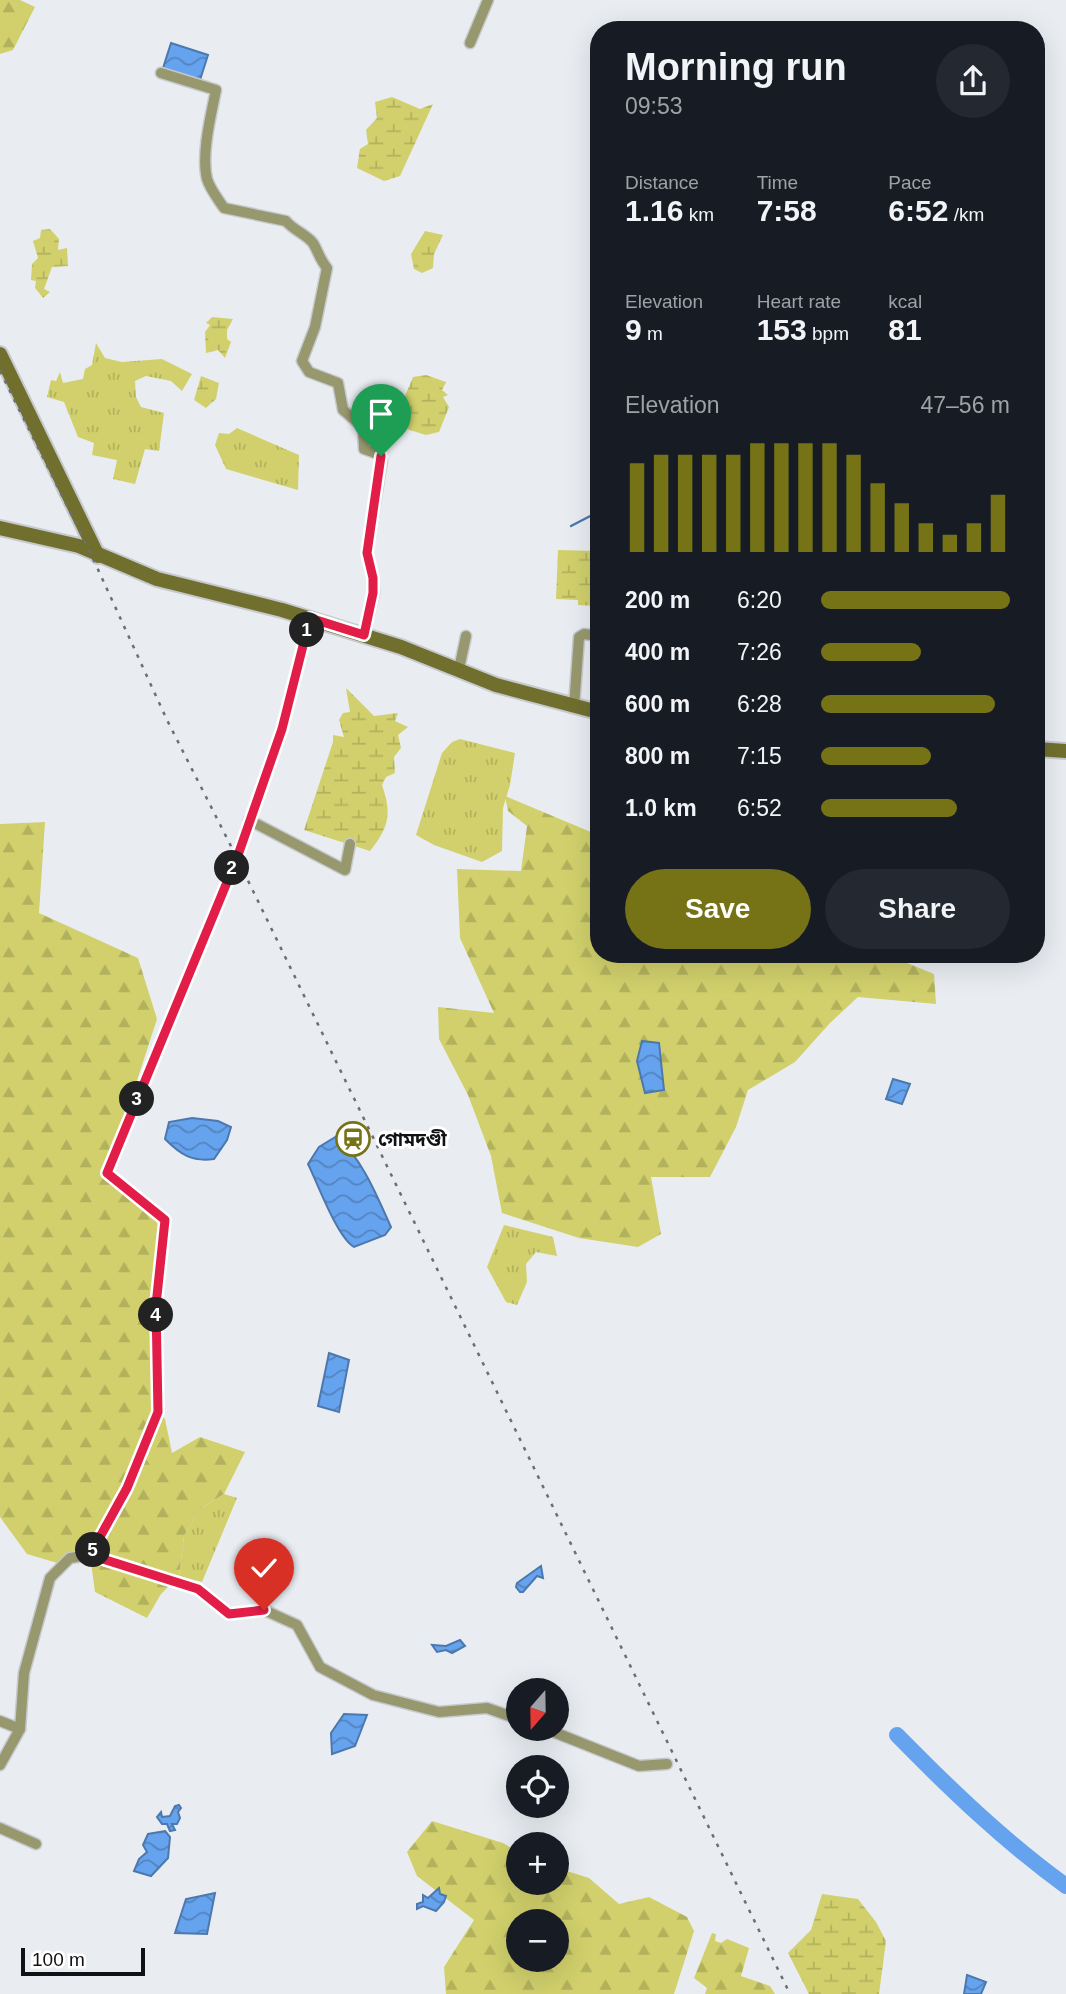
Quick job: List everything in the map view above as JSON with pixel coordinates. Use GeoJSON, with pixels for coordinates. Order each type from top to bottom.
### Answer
{"type":"FeatureCollection","features":[{"type":"Feature","properties":{"kind":"main road"},"geometry":{"type":"LineString","coordinates":[[0,354],[99,556]]}},
{"type":"Feature","properties":{"kind":"main road"},"geometry":{"type":"LineString","coordinates":[[0,528],[79,546],[157,579],[310,618],[459,669],[496,685],[590,710]]}},
{"type":"Feature","properties":{"kind":"main road"},"geometry":{"type":"LineString","coordinates":[[1045,750],[1066,751]]}},
{"type":"Feature","properties":{"kind":"street"},"geometry":{"type":"LineString","coordinates":[[470,43],[488,0]]}},
{"type":"Feature","properties":{"kind":"street"},"geometry":{"type":"LineString","coordinates":[[161,73],[216,90],[206,172],[223,208],[286,221],[312,242],[319,259],[327,268],[315,327],[302,361],[309,372],[338,383],[342,410],[363,427],[364,449],[378,454],[382,460],[367,553],[373,578],[373,593],[364,635]]}},
{"type":"Feature","properties":{"kind":"street"},"geometry":{"type":"LineString","coordinates":[[90,1555],[127,1488],[158,1412],[156,1305],[165,1220],[107,1173],[237,858],[282,729],[310,618]]}},
{"type":"Feature","properties":{"kind":"street"},"geometry":{"type":"LineString","coordinates":[[574,707],[579,637],[590,635]]}},
{"type":"Feature","properties":{"kind":"street"},"geometry":{"type":"LineString","coordinates":[[459,669],[466,636]]}},
{"type":"Feature","properties":{"kind":"street"},"geometry":{"type":"LineString","coordinates":[[249,820],[345,870],[350,844]]}},
{"type":"Feature","properties":{"kind":"street"},"geometry":{"type":"LineString","coordinates":[[0,1766],[20,1729],[24,1673],[50,1578],[70,1558],[90,1555],[198,1589],[229,1614],[264,1610],[297,1625],[320,1667],[373,1695],[439,1712],[487,1708],[506,1715]]}},
{"type":"Feature","properties":{"kind":"street"},"geometry":{"type":"LineString","coordinates":[[0,1721],[20,1729]]}},
{"type":"Feature","properties":{"kind":"street"},"geometry":{"type":"LineString","coordinates":[[569,1738],[639,1766],[667,1764]]}},
{"type":"Feature","properties":{"kind":"street"},"geometry":{"type":"LineString","coordinates":[[0,1828],[36,1844]]}},
{"type":"Feature","properties":{"kind":"green space"},"geometry":{"type":"Polygon","coordinates":[[[0,0],[20,0],[35,7],[13,50],[0,54],[0,0]]]}},
{"type":"Feature","properties":{"kind":"green space"},"geometry":{"type":"Polygon","coordinates":[[[392,97],[420,109],[433,104],[400,176],[384,181],[357,168],[360,149],[368,144],[366,130],[377,118],[375,102],[392,97]]]}},
{"type":"Feature","properties":{"kind":"green space"},"geometry":{"type":"Polygon","coordinates":[[[50,229],[59,239],[58,250],[67,248],[68,266],[52,267],[44,289],[50,292],[43,298],[35,288],[36,281],[31,280],[32,264],[38,258],[33,241],[40,238],[41,230],[50,229]]]}},
{"type":"Feature","properties":{"kind":"green space"},"geometry":{"type":"Polygon","coordinates":[[[425,231],[443,235],[434,254],[433,268],[422,273],[414,269],[411,254],[425,231]]]}},
{"type":"Feature","properties":{"kind":"green space"},"geometry":{"type":"Polygon","coordinates":[[[212,317],[233,319],[227,330],[227,339],[231,342],[225,358],[218,350],[206,353],[205,332],[210,325],[206,323],[212,317]]]}},
{"type":"Feature","properties":{"kind":"green space"},"geometry":{"type":"Polygon","coordinates":[[[96,343],[105,358],[122,362],[162,359],[192,374],[182,391],[171,381],[146,376],[135,381],[136,397],[141,407],[164,413],[159,451],[145,449],[135,484],[113,479],[117,460],[92,455],[94,443],[78,437],[64,402],[47,397],[51,380],[56,381],[60,372],[63,383],[83,379],[85,369],[92,365],[96,343]]]}},
{"type":"Feature","properties":{"kind":"green space"},"geometry":{"type":"Polygon","coordinates":[[[426,375],[446,382],[442,390],[448,395],[443,397],[449,407],[439,432],[426,435],[400,427],[408,404],[405,396],[413,377],[426,375]]]}},
{"type":"Feature","properties":{"kind":"green space"},"geometry":{"type":"Polygon","coordinates":[[[201,376],[219,383],[216,399],[206,408],[194,400],[201,376]]]}},
{"type":"Feature","properties":{"kind":"green space"},"geometry":{"type":"Polygon","coordinates":[[[237,428],[299,455],[298,490],[226,469],[215,445],[219,433],[229,434],[237,428]]]}},
{"type":"Feature","properties":{"kind":"green space"},"geometry":{"type":"Polygon","coordinates":[[[558,550],[590,551],[590,606],[578,605],[578,600],[556,599],[558,550]]]}},
{"type":"Feature","properties":{"kind":"green space"},"geometry":{"type":"Polygon","coordinates":[[[346,688],[374,716],[398,713],[395,721],[408,727],[398,735],[401,748],[394,757],[395,773],[386,777],[382,785],[387,804],[387,820],[370,851],[304,830],[333,735],[344,737],[339,720],[343,713],[350,712],[346,688]]]}},
{"type":"Feature","properties":{"kind":"green space"},"geometry":{"type":"Polygon","coordinates":[[[460,739],[515,753],[503,808],[502,851],[482,862],[434,845],[416,835],[442,753],[452,742],[460,739]]]}},
{"type":"Feature","properties":{"kind":"green space"},"geometry":{"type":"Polygon","coordinates":[[[505,796],[590,832],[590,963],[907,963],[934,974],[936,1004],[858,997],[795,1062],[748,1090],[736,1127],[710,1177],[651,1177],[661,1234],[638,1247],[579,1238],[502,1213],[491,1156],[468,1095],[439,1039],[438,1007],[494,1013],[460,938],[457,869],[521,871],[527,826],[508,811],[505,796]]]}},
{"type":"Feature","properties":{"kind":"green space"},"geometry":{"type":"Polygon","coordinates":[[[45,822],[39,913],[138,958],[157,1019],[107,1173],[165,1220],[158,1412],[165,1419],[172,1453],[200,1437],[245,1452],[224,1494],[200,1509],[184,1536],[179,1576],[161,1594],[147,1618],[95,1592],[90,1555],[64,1565],[27,1554],[0,1517],[0,824],[45,822]]]}},
{"type":"Feature","properties":{"kind":"green space"},"geometry":{"type":"Polygon","coordinates":[[[504,1225],[553,1237],[557,1256],[536,1252],[526,1264],[527,1282],[517,1305],[506,1302],[487,1267],[504,1225]]]}},
{"type":"Feature","properties":{"kind":"green space"},"geometry":{"type":"Polygon","coordinates":[[[224,1494],[237,1498],[202,1582],[179,1576],[184,1536],[200,1509],[224,1494]]]}},
{"type":"Feature","properties":{"kind":"green space"},"geometry":{"type":"Polygon","coordinates":[[[432,1821],[506,1845],[506,1895],[569,1895],[569,1872],[589,1878],[619,1904],[649,1897],[687,1917],[694,1931],[674,1994],[446,1994],[444,1967],[474,1920],[417,1876],[407,1852],[432,1821]]]}},
{"type":"Feature","properties":{"kind":"green space"},"geometry":{"type":"Polygon","coordinates":[[[822,1894],[858,1899],[876,1922],[886,1941],[879,1994],[809,1994],[788,1953],[811,1930],[822,1894]]]}},
{"type":"Feature","properties":{"kind":"green space"},"geometry":{"type":"Polygon","coordinates":[[[712,1933],[716,1934],[715,1941],[721,1943],[727,1939],[749,1948],[741,1976],[770,1986],[775,1994],[705,1994],[707,1988],[694,1978],[712,1933]]]}},
{"type":"Feature","properties":{"kind":"water"},"geometry":{"type":"Polygon","coordinates":[[[171,43],[208,55],[200,80],[163,68],[171,43]]]}},
{"type":"Feature","properties":{"kind":"water"},"geometry":{"type":"Polygon","coordinates":[[[642,1041],[659,1043],[664,1090],[645,1093],[637,1061],[642,1041]]]}},
{"type":"Feature","properties":{"kind":"water"},"geometry":{"type":"Polygon","coordinates":[[[893,1079],[910,1084],[902,1104],[886,1099],[893,1079]]]}},
{"type":"Feature","properties":{"kind":"water"},"geometry":{"type":"Polygon","coordinates":[[[192,1118],[218,1121],[231,1127],[227,1140],[214,1159],[187,1156],[165,1139],[169,1122],[192,1118]]]}},
{"type":"Feature","properties":{"kind":"water"},"geometry":{"type":"Polygon","coordinates":[[[337,1136],[362,1167],[391,1227],[385,1235],[354,1247],[341,1233],[308,1164],[319,1147],[337,1136]]]}},
{"type":"Feature","properties":{"kind":"water"},"geometry":{"type":"Polygon","coordinates":[[[329,1353],[349,1360],[339,1412],[318,1406],[329,1353]]]}},
{"type":"Feature","properties":{"kind":"water"},"geometry":{"type":"Polygon","coordinates":[[[541,1566],[543,1578],[537,1576],[520,1592],[516,1587],[517,1583],[541,1566]]]}},
{"type":"Feature","properties":{"kind":"water"},"geometry":{"type":"Polygon","coordinates":[[[460,1640],[465,1646],[452,1653],[446,1650],[437,1652],[432,1645],[446,1646],[460,1640]]]}},
{"type":"Feature","properties":{"kind":"water"},"geometry":{"type":"Polygon","coordinates":[[[344,1714],[367,1715],[355,1746],[332,1754],[331,1733],[344,1714]]]}},
{"type":"Feature","properties":{"kind":"water"},"geometry":{"type":"Polygon","coordinates":[[[179,1805],[180,1818],[177,1824],[172,1824],[175,1830],[170,1831],[167,1824],[162,1824],[157,1817],[161,1812],[162,1817],[170,1816],[175,1806],[179,1805]]]}},
{"type":"Feature","properties":{"kind":"water"},"geometry":{"type":"Polygon","coordinates":[[[165,1831],[170,1837],[168,1858],[151,1876],[134,1871],[139,1859],[147,1852],[143,1845],[148,1834],[165,1831]]]}},
{"type":"Feature","properties":{"kind":"water"},"geometry":{"type":"Polygon","coordinates":[[[439,1888],[440,1894],[446,1896],[436,1911],[423,1906],[417,1909],[417,1904],[423,1902],[423,1895],[428,1898],[439,1888]]]}},
{"type":"Feature","properties":{"kind":"water"},"geometry":{"type":"Polygon","coordinates":[[[215,1893],[207,1934],[175,1933],[186,1899],[215,1893]]]}},
{"type":"Feature","properties":{"kind":"water"},"geometry":{"type":"Polygon","coordinates":[[[967,1975],[986,1982],[981,1994],[964,1994],[967,1975]]]}},
{"type":"Feature","properties":{"kind":"waterway"},"geometry":{"type":"LineString","coordinates":[[571,526],[590,516]]}},
{"type":"Feature","properties":{"kind":"waterway"},"geometry":{"type":"LineString","coordinates":[[897,1735],[978,1814],[1066,1886]]}},
{"type":"Feature","properties":{"kind":"railway"},"geometry":{"type":"LineString","coordinates":[[0,371],[90,552],[167,720],[237,858],[790,1994]]}},
{"type":"Feature","properties":{"kind":"place","name":"গোমদণ্ডী"},"geometry":{"type":"Point","coordinates":[353,1139]}},
{"type":"Feature","properties":{"kind":"route"},"geometry":{"type":"LineString","coordinates":[[264,1610],[229,1614],[198,1589],[90,1555],[127,1488],[158,1412],[156,1305],[165,1220],[107,1173],[237,858],[282,729],[310,618],[364,635],[373,593],[373,578],[367,553],[381,456]]}}]}
